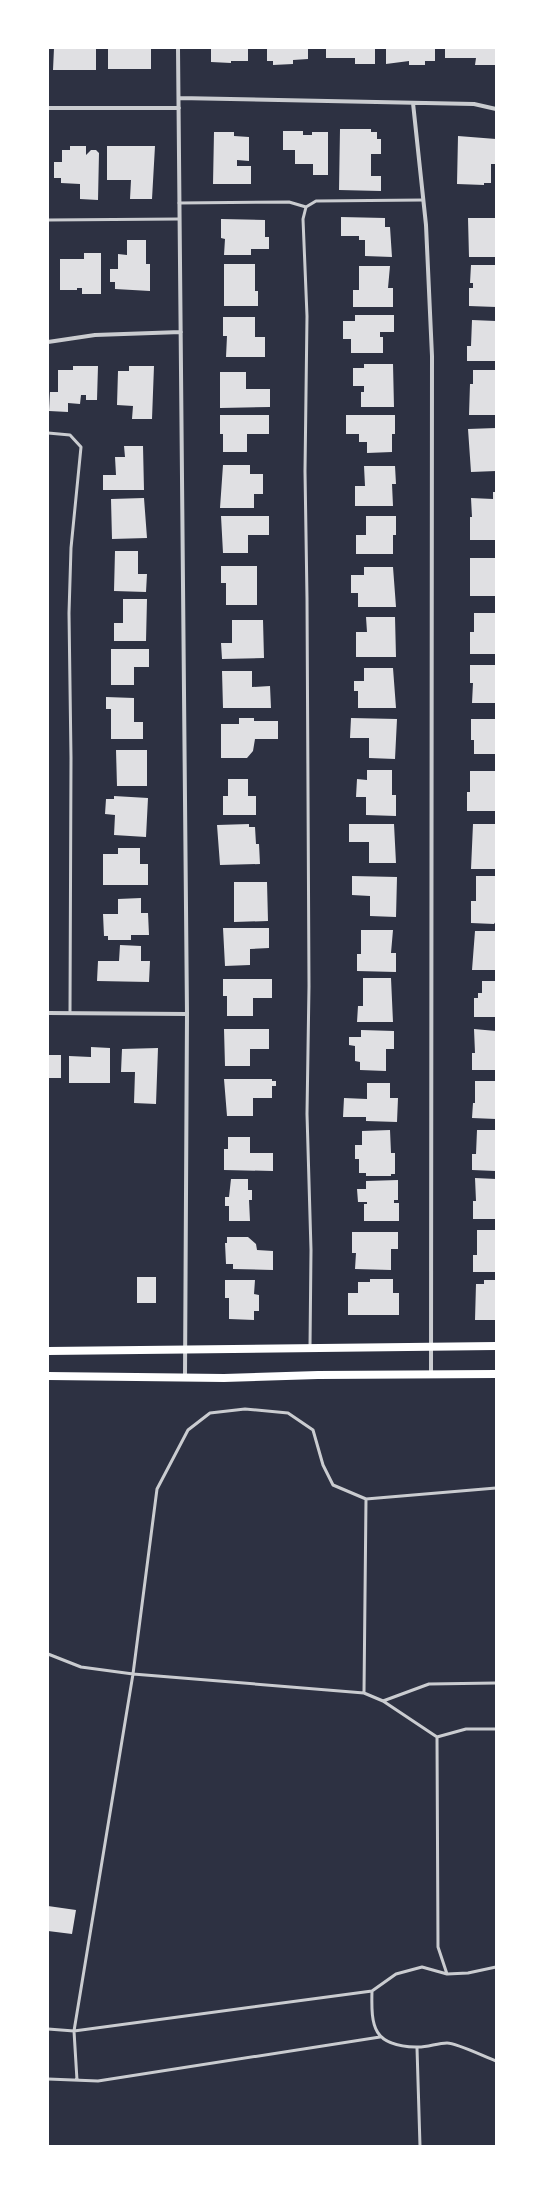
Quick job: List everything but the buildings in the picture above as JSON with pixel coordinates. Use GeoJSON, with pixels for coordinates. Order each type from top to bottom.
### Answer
{"type":"FeatureCollection","features":[{"type":"Feature","properties":{"kind":"main road"},"geometry":{"type":"LineString","coordinates":[[48,1352],[185,1351],[310,1347],[496,1346]]}},
{"type":"Feature","properties":{"kind":"main road"},"geometry":{"type":"LineString","coordinates":[[48,1376],[185,1377],[496,1374]]}},
{"type":"Feature","properties":{"kind":"street"},"geometry":{"type":"LineString","coordinates":[[178,48],[187,1014],[185,1377]]}},
{"type":"Feature","properties":{"kind":"street"},"geometry":{"type":"LineString","coordinates":[[179,98],[474,104],[496,109]]}},
{"type":"Feature","properties":{"kind":"street"},"geometry":{"type":"LineString","coordinates":[[413,103],[423,200],[432,356],[432,1374]]}},
{"type":"Feature","properties":{"kind":"street"},"geometry":{"type":"LineString","coordinates":[[48,108],[179,108]]}},
{"type":"Feature","properties":{"kind":"street"},"geometry":{"type":"LineString","coordinates":[[48,342],[95,335],[180,332]]}},
{"type":"Feature","properties":{"kind":"street"},"geometry":{"type":"LineString","coordinates":[[48,1013],[187,1014]]}},
{"type":"Feature","properties":{"kind":"lane"},"geometry":{"type":"LineString","coordinates":[[310,1347],[311,1250],[307,1114],[309,986],[305,471],[307,316],[303,219],[306,207],[316,201],[423,200]]}},
{"type":"Feature","properties":{"kind":"lane"},"geometry":{"type":"LineString","coordinates":[[180,203],[289,202],[306,207]]}},
{"type":"Feature","properties":{"kind":"lane"},"geometry":{"type":"LineString","coordinates":[[48,220],[180,219]]}},
{"type":"Feature","properties":{"kind":"lane"},"geometry":{"type":"LineString","coordinates":[[48,432],[70,435],[82,447],[72,548],[69,612],[71,758],[70,1013]]}},
{"type":"Feature","properties":{"kind":"lane"},"geometry":{"type":"LineString","coordinates":[[77,2080],[74,2031],[133,1674],[157,1489],[188,1430],[210,1413],[245,1409],[288,1413],[313,1430],[323,1465],[333,1485],[366,1499],[496,1488]]}},
{"type":"Feature","properties":{"kind":"lane"},"geometry":{"type":"LineString","coordinates":[[364,1693],[366,1499]]}},
{"type":"Feature","properties":{"kind":"lane"},"geometry":{"type":"LineString","coordinates":[[48,1654],[81,1667],[133,1674],[364,1693],[383,1701],[437,1737],[466,1729],[496,1729]]}},
{"type":"Feature","properties":{"kind":"lane"},"geometry":{"type":"LineString","coordinates":[[383,1701],[429,1684],[496,1683]]}},
{"type":"Feature","properties":{"kind":"lane"},"geometry":{"type":"LineString","coordinates":[[437,1737],[438,1947],[447,1974]]}},
{"type":"Feature","properties":{"kind":"lane"},"geometry":{"type":"LineString","coordinates":[[48,2029],[74,2031],[372,1990],[396,1974],[422,1967],[447,1974],[468,1973],[496,1967]]}},
{"type":"Feature","properties":{"kind":"lane"},"geometry":{"type":"LineString","coordinates":[[372,1990],[371,2017],[375,2030],[380,2036],[392,2042],[417,2048],[448,2043],[496,2062]]}},
{"type":"Feature","properties":{"kind":"lane"},"geometry":{"type":"LineString","coordinates":[[48,2079],[98,2081],[380,2036]]}},
{"type":"Feature","properties":{"kind":"lane"},"geometry":{"type":"LineString","coordinates":[[417,2048],[420,2146]]}}]}
